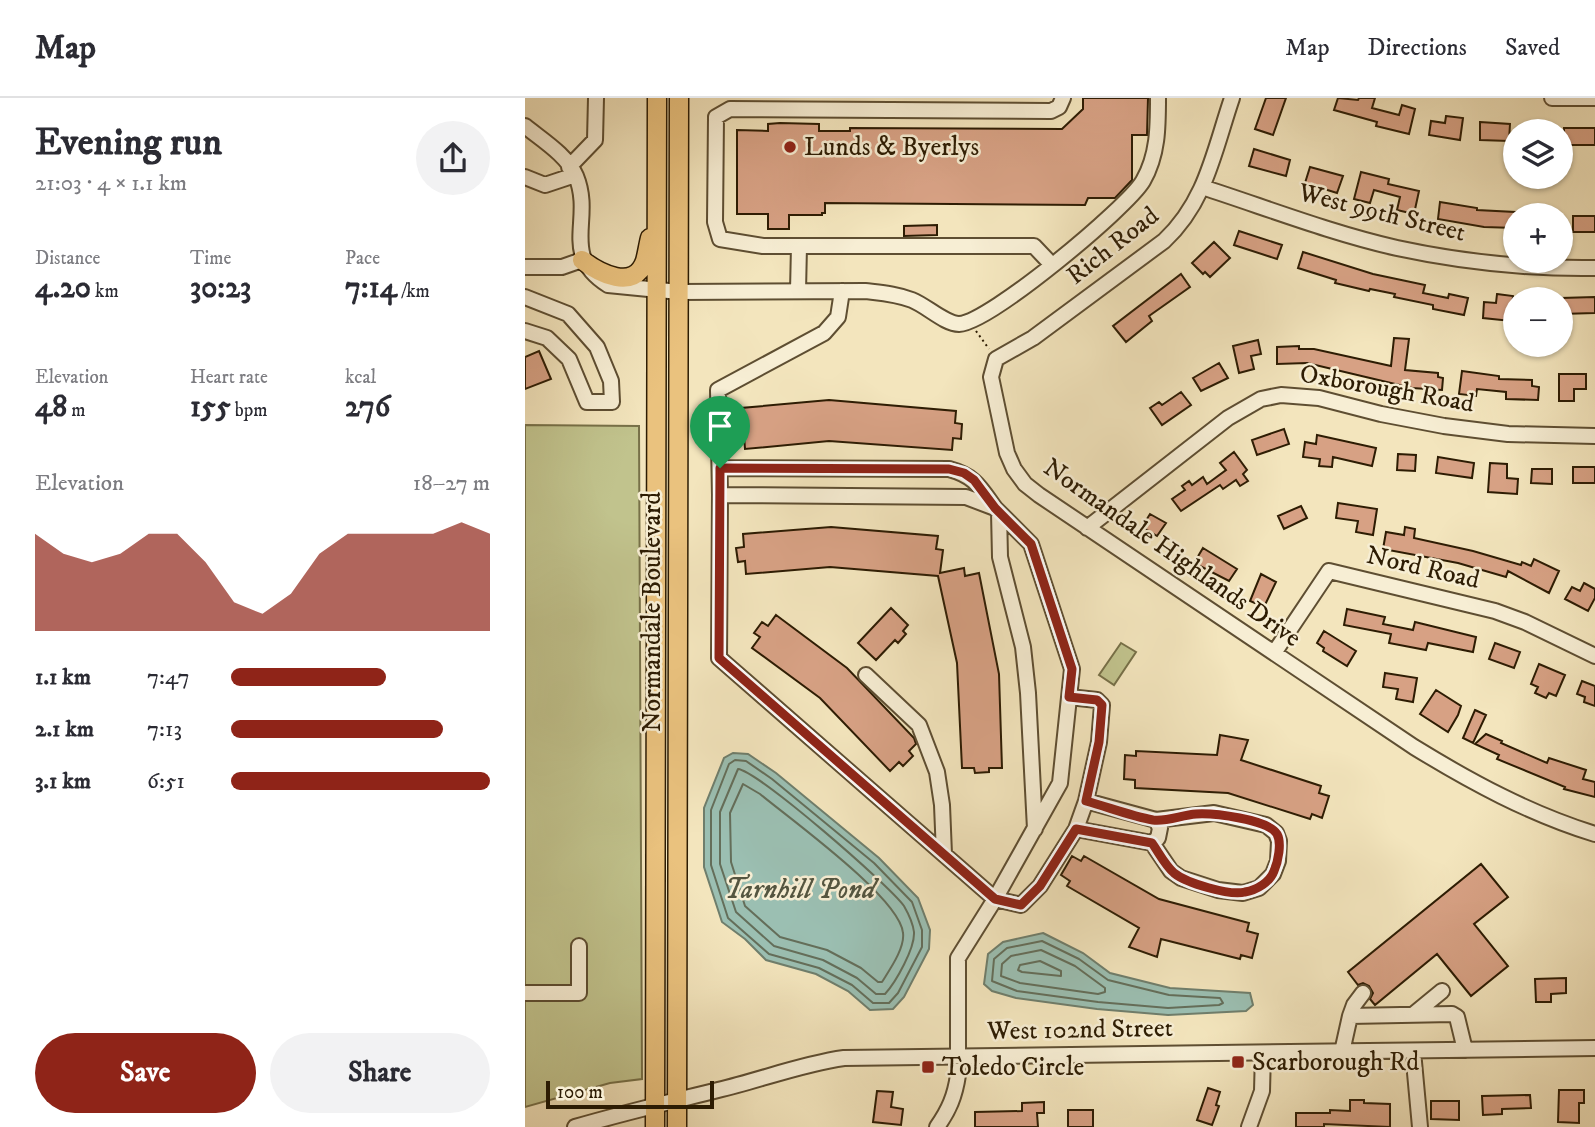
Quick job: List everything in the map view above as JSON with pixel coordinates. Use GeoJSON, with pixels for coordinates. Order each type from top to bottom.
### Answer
{"type":"FeatureCollection","features":[{"type":"Feature","properties":{"kind":"main road","name":"Normandale Boulevard"},"geometry":{"type":"LineString","coordinates":[[655,1127],[657,98]]}},
{"type":"Feature","properties":{"kind":"main road","name":"Normandale Boulevard"},"geometry":{"type":"LineString","coordinates":[[677,1127],[678,98]]}},
{"type":"Feature","properties":{"kind":"main road"},"geometry":{"type":"LineString","coordinates":[[582,260],[608,276],[620,278],[634,273],[645,262],[657,208]]}},
{"type":"Feature","properties":{"kind":"street"},"geometry":{"type":"LineString","coordinates":[[525,177],[544,185],[572,171],[595,140],[596,98]]}},
{"type":"Feature","properties":{"kind":"street"},"geometry":{"type":"LineString","coordinates":[[1052,265],[1034,246],[763,246],[720,239],[716,222],[716,117],[743,104],[893,111],[937,103],[1051,111],[1059,107],[1063,98]]}},
{"type":"Feature","properties":{"kind":"street"},"geometry":{"type":"LineString","coordinates":[[525,126],[550,146],[572,171],[582,212],[579,248],[582,260],[599,280],[608,285],[679,292],[890,293],[913,300],[955,323],[968,322],[1026,286],[1083,241],[1142,184],[1151,165],[1159,133],[1158,98]]}},
{"type":"Feature","properties":{"kind":"street","name":"Rich Road"},"geometry":{"type":"LineString","coordinates":[[996,359],[1033,338],[1164,241],[1180,226],[1193,208],[1202,187],[1232,98]]}},
{"type":"Feature","properties":{"kind":"street"},"geometry":{"type":"LineString","coordinates":[[1552,98],[1595,98]]}},
{"type":"Feature","properties":{"kind":"street","name":"West 99th Street"},"geometry":{"type":"LineString","coordinates":[[1202,187],[1396,248],[1455,259],[1514,265],[1595,268]]}},
{"type":"Feature","properties":{"kind":"street"},"geometry":{"type":"LineString","coordinates":[[798,292],[799,246]]}},
{"type":"Feature","properties":{"kind":"street"},"geometry":{"type":"LineString","coordinates":[[525,267],[562,267],[582,260]]}},
{"type":"Feature","properties":{"kind":"street"},"geometry":{"type":"LineString","coordinates":[[842,291],[838,317],[824,332],[718,390],[719,658],[995,899],[1021,905],[1040,886],[1076,829],[1086,801],[1099,742],[1102,705],[1097,700],[1069,697]]}},
{"type":"Feature","properties":{"kind":"street"},"geometry":{"type":"LineString","coordinates":[[525,297],[568,314],[597,347],[611,382],[612,402],[587,402],[569,359],[547,338],[525,331]]}},
{"type":"Feature","properties":{"kind":"street","name":"Normandale Highlands Drive"},"geometry":{"type":"LineString","coordinates":[[996,359],[991,377],[1002,436],[1014,469],[1025,484],[1466,779],[1521,806],[1595,834]]}},
{"type":"Feature","properties":{"kind":"street","name":"Oxborough Road"},"geometry":{"type":"LineString","coordinates":[[1087,528],[1228,418],[1261,399],[1281,395],[1319,398],[1444,426],[1507,433],[1595,436]]}},
{"type":"Feature","properties":{"kind":"street"},"geometry":{"type":"LineString","coordinates":[[720,468],[949,469],[964,473],[974,480],[997,510],[1031,544],[1072,669],[1060,783],[995,899],[958,958],[958,1056],[955,1094],[948,1112],[937,1127]]}},
{"type":"Feature","properties":{"kind":"street"},"geometry":{"type":"LineString","coordinates":[[720,495],[966,497],[997,510]]}},
{"type":"Feature","properties":{"kind":"street"},"geometry":{"type":"LineString","coordinates":[[997,510],[1000,557],[1023,647],[1035,829]]}},
{"type":"Feature","properties":{"kind":"street","name":"Nord Road"},"geometry":{"type":"LineString","coordinates":[[1275,653],[1328,572],[1495,611],[1525,622],[1595,656]]}},
{"type":"Feature","properties":{"kind":"street"},"geometry":{"type":"LineString","coordinates":[[866,675],[919,725],[937,772],[942,805],[944,854]]}},
{"type":"Feature","properties":{"kind":"street"},"geometry":{"type":"LineString","coordinates":[[1076,829],[1152,843],[1171,871],[1181,878],[1218,890],[1243,893],[1259,888],[1273,874],[1279,841],[1276,833],[1266,825],[1214,813],[1156,820],[1086,801]]}},
{"type":"Feature","properties":{"kind":"street"},"geometry":{"type":"LineString","coordinates":[[1152,843],[1158,838],[1160,828],[1156,820]]}},
{"type":"Feature","properties":{"kind":"street"},"geometry":{"type":"LineString","coordinates":[[525,993],[579,993],[579,946]]}},
{"type":"Feature","properties":{"kind":"street"},"geometry":{"type":"LineString","coordinates":[[1414,1014],[1442,991]]}},
{"type":"Feature","properties":{"kind":"street"},"geometry":{"type":"LineString","coordinates":[[1342,1052],[1354,1004],[1363,993]]}},
{"type":"Feature","properties":{"kind":"street"},"geometry":{"type":"LineString","coordinates":[[1350,1016],[1452,1014],[1457,1017],[1465,1050]]}},
{"type":"Feature","properties":{"kind":"street","name":"West 102nd Street"},"geometry":{"type":"LineString","coordinates":[[576,1127],[791,1069],[831,1060],[875,1056],[1595,1048]]}},
{"type":"Feature","properties":{"kind":"street"},"geometry":{"type":"LineString","coordinates":[[1413,1051],[1420,1127]]}},
{"type":"Feature","properties":{"kind":"street"},"geometry":{"type":"LineString","coordinates":[[1249,1127],[1262,1091],[1263,1053]]}},
{"type":"Feature","properties":{"kind":"path"},"geometry":{"type":"LineString","coordinates":[[968,322],[996,359]]}},
{"type":"Feature","properties":{"kind":"green space"},"geometry":{"type":"Polygon","coordinates":[[[525,425],[639,426],[642,1079],[610,1083],[525,1107],[525,425]]]}},
{"type":"Feature","properties":{"kind":"green space"},"geometry":{"type":"Polygon","coordinates":[[[1121,643],[1136,652],[1114,685],[1099,675],[1121,643]]]}},
{"type":"Feature","properties":{"kind":"water","name":"Tarnhill Pond"},"geometry":{"type":"Polygon","coordinates":[[[733,753],[748,754],[776,773],[879,858],[918,898],[930,930],[929,949],[904,997],[893,1009],[870,1010],[848,991],[816,974],[766,960],[745,939],[722,922],[704,867],[704,808],[724,758],[733,753]]]}},
{"type":"Feature","properties":{"kind":"water"},"geometry":{"type":"Polygon","coordinates":[[[1043,933],[1083,953],[1110,973],[1170,988],[1250,993],[1253,1005],[1246,1011],[1168,1015],[1016,998],[992,991],[984,984],[988,954],[1003,942],[1043,933]]]}},
{"type":"Feature","properties":{"kind":"building"},"geometry":{"type":"Polygon","coordinates":[[[1083,98],[1148,98],[1147,135],[1132,135],[1132,180],[1115,198],[1088,198],[1085,205],[825,203],[825,213],[822,215],[789,215],[789,229],[768,229],[768,214],[737,214],[737,130],[768,131],[768,124],[780,123],[819,124],[819,131],[850,131],[850,128],[1062,129],[1083,109],[1083,98]]]}},
{"type":"Feature","properties":{"kind":"building"},"geometry":{"type":"Polygon","coordinates":[[[1266,98],[1286,98],[1273,135],[1255,129],[1266,98]]]}},
{"type":"Feature","properties":{"kind":"building"},"geometry":{"type":"Polygon","coordinates":[[[1338,98],[1375,98],[1372,108],[1399,115],[1402,105],[1415,109],[1409,134],[1376,126],[1377,122],[1334,110],[1338,98]]]}},
{"type":"Feature","properties":{"kind":"building"},"geometry":{"type":"Polygon","coordinates":[[[1446,116],[1463,118],[1460,140],[1429,135],[1431,121],[1445,123],[1446,116]]]}},
{"type":"Feature","properties":{"kind":"building"},"geometry":{"type":"Polygon","coordinates":[[[1480,122],[1503,124],[1503,141],[1480,140],[1480,122]]]}},
{"type":"Feature","properties":{"kind":"building"},"geometry":{"type":"Polygon","coordinates":[[[1573,128],[1595,128],[1595,145],[1573,145],[1573,128]]]}},
{"type":"Feature","properties":{"kind":"building"},"geometry":{"type":"Polygon","coordinates":[[[1254,149],[1290,160],[1286,176],[1249,166],[1254,149]]]}},
{"type":"Feature","properties":{"kind":"building"},"geometry":{"type":"Polygon","coordinates":[[[1310,167],[1343,176],[1337,193],[1305,183],[1310,167]]]}},
{"type":"Feature","properties":{"kind":"building"},"geometry":{"type":"Polygon","coordinates":[[[1361,172],[1389,179],[1388,184],[1419,191],[1414,214],[1397,210],[1400,197],[1374,190],[1370,203],[1354,199],[1361,172]]]}},
{"type":"Feature","properties":{"kind":"building"},"geometry":{"type":"Polygon","coordinates":[[[1440,202],[1477,210],[1503,211],[1503,228],[1484,227],[1438,219],[1440,202]]]}},
{"type":"Feature","properties":{"kind":"building"},"geometry":{"type":"Polygon","coordinates":[[[1573,216],[1595,216],[1595,232],[1573,232],[1573,216]]]}},
{"type":"Feature","properties":{"kind":"building"},"geometry":{"type":"Polygon","coordinates":[[[937,225],[937,235],[904,236],[904,226],[937,225]]]}},
{"type":"Feature","properties":{"kind":"building"},"geometry":{"type":"Polygon","coordinates":[[[1239,231],[1282,245],[1277,259],[1234,245],[1239,231]]]}},
{"type":"Feature","properties":{"kind":"building"},"geometry":{"type":"Polygon","coordinates":[[[1214,242],[1230,258],[1210,277],[1192,263],[1214,242]]]}},
{"type":"Feature","properties":{"kind":"building"},"geometry":{"type":"Polygon","coordinates":[[[1303,252],[1373,274],[1425,285],[1423,293],[1448,298],[1449,294],[1468,298],[1464,315],[1433,309],[1433,305],[1394,297],[1395,294],[1335,283],[1336,280],[1298,268],[1303,252]]]}},
{"type":"Feature","properties":{"kind":"building"},"geometry":{"type":"Polygon","coordinates":[[[1181,274],[1190,287],[1149,316],[1152,321],[1126,342],[1113,326],[1181,274]]]}},
{"type":"Feature","properties":{"kind":"building"},"geometry":{"type":"Polygon","coordinates":[[[1497,294],[1503,295],[1503,320],[1483,318],[1484,302],[1496,303],[1497,294]]]}},
{"type":"Feature","properties":{"kind":"building"},"geometry":{"type":"Polygon","coordinates":[[[1595,297],[1595,313],[1573,314],[1573,298],[1595,297]]]}},
{"type":"Feature","properties":{"kind":"building"},"geometry":{"type":"Polygon","coordinates":[[[1394,338],[1409,339],[1405,370],[1438,373],[1438,377],[1443,378],[1442,390],[1412,388],[1307,363],[1277,364],[1277,347],[1299,346],[1299,349],[1314,349],[1391,366],[1394,338]]]}},
{"type":"Feature","properties":{"kind":"building"},"geometry":{"type":"Polygon","coordinates":[[[1258,340],[1261,354],[1251,356],[1254,369],[1239,373],[1233,346],[1258,340]]]}},
{"type":"Feature","properties":{"kind":"building"},"geometry":{"type":"Polygon","coordinates":[[[539,351],[551,379],[525,389],[525,357],[539,351]]]}},
{"type":"Feature","properties":{"kind":"building"},"geometry":{"type":"Polygon","coordinates":[[[1219,363],[1228,378],[1201,391],[1193,378],[1219,363]]]}},
{"type":"Feature","properties":{"kind":"building"},"geometry":{"type":"Polygon","coordinates":[[[1462,371],[1499,376],[1499,379],[1532,380],[1532,386],[1539,387],[1538,400],[1506,399],[1506,392],[1477,389],[1476,396],[1459,394],[1462,371]]]}},
{"type":"Feature","properties":{"kind":"building"},"geometry":{"type":"Polygon","coordinates":[[[1559,374],[1586,374],[1586,389],[1574,389],[1574,401],[1559,401],[1559,374]]]}},
{"type":"Feature","properties":{"kind":"building"},"geometry":{"type":"Polygon","coordinates":[[[1181,392],[1191,405],[1162,425],[1150,408],[1159,402],[1162,405],[1181,392]]]}},
{"type":"Feature","properties":{"kind":"building"},"geometry":{"type":"Polygon","coordinates":[[[829,400],[956,411],[955,423],[962,424],[961,439],[953,438],[952,450],[829,441],[745,449],[744,436],[736,437],[735,423],[742,422],[741,408],[829,400]]]}},
{"type":"Feature","properties":{"kind":"building"},"geometry":{"type":"Polygon","coordinates":[[[1284,429],[1289,444],[1257,455],[1252,440],[1284,429]]]}},
{"type":"Feature","properties":{"kind":"building"},"geometry":{"type":"Polygon","coordinates":[[[1317,435],[1376,448],[1372,466],[1333,457],[1332,467],[1319,466],[1320,459],[1303,457],[1305,442],[1316,444],[1317,435]]]}},
{"type":"Feature","properties":{"kind":"building"},"geometry":{"type":"Polygon","coordinates":[[[1234,452],[1247,470],[1243,474],[1248,481],[1240,486],[1236,480],[1223,489],[1220,485],[1181,511],[1172,499],[1185,490],[1182,486],[1189,481],[1192,485],[1203,477],[1207,484],[1226,470],[1220,463],[1234,452]]]}},
{"type":"Feature","properties":{"kind":"building"},"geometry":{"type":"Polygon","coordinates":[[[1398,454],[1416,455],[1415,471],[1397,470],[1398,454]]]}},
{"type":"Feature","properties":{"kind":"building"},"geometry":{"type":"Polygon","coordinates":[[[1438,457],[1474,463],[1472,478],[1436,473],[1438,457]]]}},
{"type":"Feature","properties":{"kind":"building"},"geometry":{"type":"Polygon","coordinates":[[[1490,463],[1507,464],[1507,478],[1518,479],[1517,494],[1488,492],[1490,463]]]}},
{"type":"Feature","properties":{"kind":"building"},"geometry":{"type":"Polygon","coordinates":[[[1573,467],[1595,467],[1595,483],[1573,483],[1573,467]]]}},
{"type":"Feature","properties":{"kind":"building"},"geometry":{"type":"Polygon","coordinates":[[[1532,469],[1552,469],[1552,484],[1531,483],[1532,469]]]}},
{"type":"Feature","properties":{"kind":"building"},"geometry":{"type":"Polygon","coordinates":[[[1338,503],[1377,509],[1373,535],[1356,532],[1358,521],[1336,518],[1338,503]]]}},
{"type":"Feature","properties":{"kind":"building"},"geometry":{"type":"Polygon","coordinates":[[[1301,506],[1307,518],[1284,529],[1278,516],[1301,506]]]}},
{"type":"Feature","properties":{"kind":"building"},"geometry":{"type":"Polygon","coordinates":[[[1150,514],[1166,523],[1157,536],[1142,527],[1150,514]]]}},
{"type":"Feature","properties":{"kind":"building"},"geometry":{"type":"Polygon","coordinates":[[[831,527],[938,536],[936,549],[943,550],[940,573],[964,568],[965,576],[979,573],[999,674],[1002,768],[989,768],[989,772],[975,773],[974,768],[962,768],[957,663],[938,576],[830,567],[746,574],[745,561],[738,562],[736,548],[744,547],[743,534],[831,527]]]}},
{"type":"Feature","properties":{"kind":"building"},"geometry":{"type":"Polygon","coordinates":[[[1405,527],[1415,529],[1414,538],[1521,565],[1522,562],[1531,566],[1534,559],[1559,571],[1549,593],[1508,571],[1506,577],[1458,563],[1383,549],[1386,532],[1404,535],[1405,527]]]}},
{"type":"Feature","properties":{"kind":"building"},"geometry":{"type":"Polygon","coordinates":[[[1203,548],[1237,569],[1229,581],[1194,563],[1203,548]]]}},
{"type":"Feature","properties":{"kind":"building"},"geometry":{"type":"Polygon","coordinates":[[[1261,574],[1276,582],[1264,607],[1250,601],[1261,574]]]}},
{"type":"Feature","properties":{"kind":"building"},"geometry":{"type":"Polygon","coordinates":[[[1584,583],[1595,589],[1595,598],[1588,611],[1565,599],[1572,587],[1580,591],[1584,583]]]}},
{"type":"Feature","properties":{"kind":"building"},"geometry":{"type":"Polygon","coordinates":[[[891,608],[908,625],[903,631],[906,634],[898,643],[895,640],[876,660],[858,643],[891,608]]]}},
{"type":"Feature","properties":{"kind":"building"},"geometry":{"type":"Polygon","coordinates":[[[1347,609],[1385,617],[1383,624],[1413,630],[1415,622],[1476,637],[1473,652],[1428,643],[1426,650],[1389,643],[1391,634],[1344,625],[1347,609]]]}},
{"type":"Feature","properties":{"kind":"building"},"geometry":{"type":"Polygon","coordinates":[[[776,615],[847,668],[914,738],[916,744],[909,751],[913,756],[903,766],[899,762],[890,771],[820,698],[752,648],[760,637],[754,633],[762,622],[768,626],[776,615]]]}},
{"type":"Feature","properties":{"kind":"building"},"geometry":{"type":"Polygon","coordinates":[[[1324,631],[1356,651],[1347,666],[1323,651],[1324,648],[1317,643],[1324,631]]]}},
{"type":"Feature","properties":{"kind":"building"},"geometry":{"type":"Polygon","coordinates":[[[1495,643],[1520,652],[1514,668],[1489,659],[1495,643]]]}},
{"type":"Feature","properties":{"kind":"building"},"geometry":{"type":"Polygon","coordinates":[[[1539,664],[1565,675],[1556,696],[1549,693],[1546,698],[1535,693],[1538,687],[1531,684],[1539,664]]]}},
{"type":"Feature","properties":{"kind":"building"},"geometry":{"type":"Polygon","coordinates":[[[1385,673],[1417,678],[1413,702],[1396,699],[1398,689],[1383,687],[1385,673]]]}},
{"type":"Feature","properties":{"kind":"building"},"geometry":{"type":"Polygon","coordinates":[[[1582,681],[1595,686],[1595,706],[1584,702],[1585,697],[1577,694],[1582,681]]]}},
{"type":"Feature","properties":{"kind":"building"},"geometry":{"type":"Polygon","coordinates":[[[1436,690],[1461,706],[1448,732],[1420,714],[1436,690]]]}},
{"type":"Feature","properties":{"kind":"building"},"geometry":{"type":"Polygon","coordinates":[[[1475,710],[1486,715],[1473,743],[1463,738],[1475,710]]]}},
{"type":"Feature","properties":{"kind":"building"},"geometry":{"type":"Polygon","coordinates":[[[1486,734],[1547,763],[1549,758],[1586,770],[1583,779],[1595,782],[1595,797],[1564,789],[1565,787],[1497,759],[1499,755],[1475,744],[1486,734]]]}},
{"type":"Feature","properties":{"kind":"building"},"geometry":{"type":"Polygon","coordinates":[[[1220,735],[1248,740],[1241,760],[1321,786],[1319,793],[1329,796],[1322,818],[1312,814],[1310,819],[1228,793],[1135,788],[1135,780],[1124,779],[1125,755],[1136,756],[1136,751],[1217,755],[1220,735]]]}},
{"type":"Feature","properties":{"kind":"building"},"geometry":{"type":"Polygon","coordinates":[[[1072,856],[1081,861],[1084,856],[1159,899],[1249,923],[1247,931],[1258,934],[1252,958],[1241,955],[1240,959],[1161,939],[1157,957],[1129,947],[1139,928],[1067,886],[1070,881],[1061,875],[1072,856]]]}},
{"type":"Feature","properties":{"kind":"building"},"geometry":{"type":"Polygon","coordinates":[[[1481,864],[1508,897],[1474,924],[1508,966],[1471,996],[1437,954],[1375,1005],[1370,999],[1373,993],[1369,986],[1363,983],[1358,985],[1348,972],[1481,864]]]}},
{"type":"Feature","properties":{"kind":"building"},"geometry":{"type":"Polygon","coordinates":[[[1566,978],[1566,993],[1551,994],[1551,1002],[1536,1002],[1535,979],[1566,978]]]}},
{"type":"Feature","properties":{"kind":"building"},"geometry":{"type":"Polygon","coordinates":[[[1208,1088],[1220,1092],[1216,1105],[1219,1106],[1212,1125],[1197,1120],[1208,1088]]]}},
{"type":"Feature","properties":{"kind":"building"},"geometry":{"type":"Polygon","coordinates":[[[1559,1090],[1584,1090],[1584,1103],[1579,1103],[1579,1123],[1558,1122],[1559,1090]]]}},
{"type":"Feature","properties":{"kind":"building"},"geometry":{"type":"Polygon","coordinates":[[[877,1091],[893,1092],[891,1107],[903,1109],[901,1125],[873,1122],[877,1091]]]}},
{"type":"Feature","properties":{"kind":"building"},"geometry":{"type":"Polygon","coordinates":[[[1530,1095],[1531,1108],[1502,1109],[1502,1114],[1483,1115],[1482,1096],[1530,1095]]]}},
{"type":"Feature","properties":{"kind":"building"},"geometry":{"type":"Polygon","coordinates":[[[1350,1100],[1390,1104],[1390,1127],[1324,1124],[1324,1127],[1296,1127],[1296,1113],[1350,1111],[1350,1100]]]}},
{"type":"Feature","properties":{"kind":"building"},"geometry":{"type":"Polygon","coordinates":[[[1431,1101],[1459,1101],[1459,1120],[1431,1119],[1431,1101]]]}},
{"type":"Feature","properties":{"kind":"building"},"geometry":{"type":"Polygon","coordinates":[[[1044,1102],[1044,1113],[1037,1113],[1038,1127],[975,1127],[975,1112],[1022,1111],[1022,1103],[1044,1102]]]}},
{"type":"Feature","properties":{"kind":"building"},"geometry":{"type":"Polygon","coordinates":[[[1068,1110],[1093,1110],[1093,1127],[1068,1127],[1068,1110]]]}},
{"type":"Feature","properties":{"kind":"place","name":"Lunds & Byerlys"},"geometry":{"type":"Point","coordinates":[790,147]}},
{"type":"Feature","properties":{"kind":"place","name":"Scarborough Rd"},"geometry":{"type":"Point","coordinates":[1238,1062]}},
{"type":"Feature","properties":{"kind":"place","name":"Toledo Circle"},"geometry":{"type":"Point","coordinates":[928,1067]}},
{"type":"Feature","properties":{"kind":"route"},"geometry":{"type":"LineString","coordinates":[[720,468],[949,469],[964,473],[974,480],[995,508],[1031,544],[1072,669],[1069,697],[1097,700],[1102,705],[1099,742],[1086,801],[1156,820],[1214,813],[1266,825],[1276,833],[1279,841],[1273,874],[1259,888],[1243,893],[1218,890],[1181,878],[1171,871],[1152,843],[1076,829],[1040,886],[1021,905],[995,899],[719,658],[720,468]]}}]}
